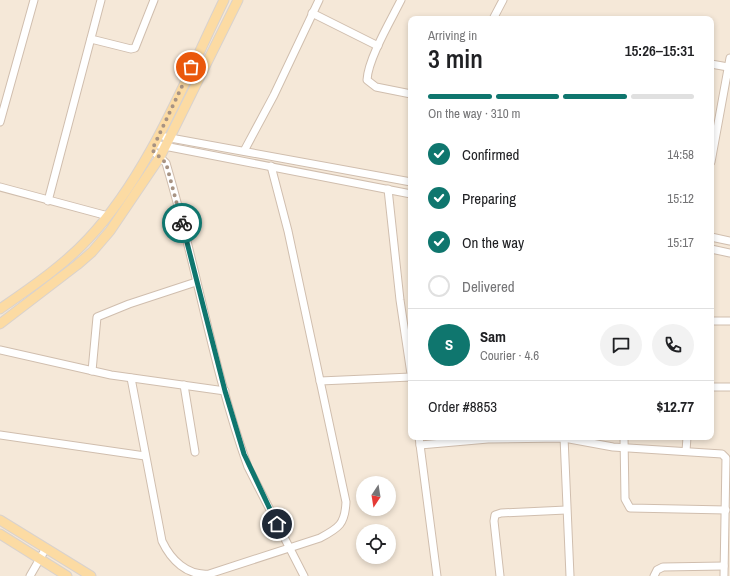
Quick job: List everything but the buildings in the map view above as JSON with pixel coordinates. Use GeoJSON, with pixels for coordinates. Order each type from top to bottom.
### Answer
{"type":"FeatureCollection","features":[{"type":"Feature","properties":{"kind":"main road"},"geometry":{"type":"LineString","coordinates":[[0,309],[78,249],[108,216],[153,147],[224,0]]}},
{"type":"Feature","properties":{"kind":"main road"},"geometry":{"type":"LineString","coordinates":[[0,324],[92,252],[110,231],[160,156],[238,0]]}},
{"type":"Feature","properties":{"kind":"main road"},"geometry":{"type":"LineString","coordinates":[[0,520],[91,576]]}},
{"type":"Feature","properties":{"kind":"main road"},"geometry":{"type":"LineString","coordinates":[[0,534],[67,576]]}},
{"type":"Feature","properties":{"kind":"street"},"geometry":{"type":"LineString","coordinates":[[0,122],[34,0]]}},
{"type":"Feature","properties":{"kind":"street"},"geometry":{"type":"LineString","coordinates":[[48,201],[101,0]]}},
{"type":"Feature","properties":{"kind":"street"},"geometry":{"type":"LineString","coordinates":[[91,39],[131,49],[135,48],[154,0]]}},
{"type":"Feature","properties":{"kind":"street"},"geometry":{"type":"LineString","coordinates":[[244,152],[274,95],[319,0]]}},
{"type":"Feature","properties":{"kind":"street"},"geometry":{"type":"LineString","coordinates":[[402,0],[378,46],[367,74],[367,80],[376,88],[408,93]]}},
{"type":"Feature","properties":{"kind":"street"},"geometry":{"type":"LineString","coordinates":[[495,16],[503,0]]}},
{"type":"Feature","properties":{"kind":"street"},"geometry":{"type":"LineString","coordinates":[[312,13],[378,46]]}},
{"type":"Feature","properties":{"kind":"street"},"geometry":{"type":"LineString","coordinates":[[714,140],[730,58]]}},
{"type":"Feature","properties":{"kind":"street"},"geometry":{"type":"LineString","coordinates":[[714,65],[728,67]]}},
{"type":"Feature","properties":{"kind":"street"},"geometry":{"type":"LineString","coordinates":[[159,135],[167,142],[271,166],[408,193]]}},
{"type":"Feature","properties":{"kind":"street"},"geometry":{"type":"LineString","coordinates":[[304,576],[248,467],[225,391],[166,163],[153,147],[167,142],[244,152],[408,181]]}},
{"type":"Feature","properties":{"kind":"street"},"geometry":{"type":"LineString","coordinates":[[131,378],[162,541],[167,551],[176,562],[189,572],[199,576],[209,574],[289,549],[333,532],[342,524],[346,502],[288,231],[271,166]]}},
{"type":"Feature","properties":{"kind":"street"},"geometry":{"type":"LineString","coordinates":[[0,187],[108,216]]}},
{"type":"Feature","properties":{"kind":"street"},"geometry":{"type":"LineString","coordinates":[[388,189],[400,300],[408,355]]}},
{"type":"Feature","properties":{"kind":"street"},"geometry":{"type":"LineString","coordinates":[[714,238],[730,241]]}},
{"type":"Feature","properties":{"kind":"street"},"geometry":{"type":"LineString","coordinates":[[714,250],[730,253]]}},
{"type":"Feature","properties":{"kind":"street"},"geometry":{"type":"LineString","coordinates":[[92,371],[97,317],[129,304],[196,282]]}},
{"type":"Feature","properties":{"kind":"street"},"geometry":{"type":"LineString","coordinates":[[714,321],[730,321]]}},
{"type":"Feature","properties":{"kind":"street"},"geometry":{"type":"LineString","coordinates":[[0,350],[92,371],[225,391]]}},
{"type":"Feature","properties":{"kind":"street"},"geometry":{"type":"LineString","coordinates":[[320,381],[408,375]]}},
{"type":"Feature","properties":{"kind":"street"},"geometry":{"type":"LineString","coordinates":[[184,385],[195,452]]}},
{"type":"Feature","properties":{"kind":"street"},"geometry":{"type":"LineString","coordinates":[[714,386],[730,388]]}},
{"type":"Feature","properties":{"kind":"street"},"geometry":{"type":"LineString","coordinates":[[0,436],[145,456]]}},
{"type":"Feature","properties":{"kind":"street"},"geometry":{"type":"LineString","coordinates":[[419,440],[437,576]]}},
{"type":"Feature","properties":{"kind":"street"},"geometry":{"type":"LineString","coordinates":[[420,445],[469,440]]}},
{"type":"Feature","properties":{"kind":"street"},"geometry":{"type":"LineString","coordinates":[[564,440],[570,576]]}},
{"type":"Feature","properties":{"kind":"street"},"geometry":{"type":"LineString","coordinates":[[576,440],[624,448],[686,451],[725,456],[726,510],[724,576]]}},
{"type":"Feature","properties":{"kind":"street"},"geometry":{"type":"LineString","coordinates":[[624,440],[625,499],[630,508],[726,510]]}},
{"type":"Feature","properties":{"kind":"street"},"geometry":{"type":"LineString","coordinates":[[686,451],[687,440]]}},
{"type":"Feature","properties":{"kind":"street"},"geometry":{"type":"LineString","coordinates":[[500,576],[494,521],[496,515],[501,513],[566,510]]}},
{"type":"Feature","properties":{"kind":"street"},"geometry":{"type":"LineString","coordinates":[[30,576],[46,548]]}},
{"type":"Feature","properties":{"kind":"street"},"geometry":{"type":"LineString","coordinates":[[654,576],[657,570],[663,566],[724,566]]}},
{"type":"Feature","properties":{"kind":"shaded area"},"geometry":{"type":"Polygon","coordinates":[[[0,0],[730,0],[730,576],[0,576],[0,0]]]}},
{"type":"Feature","properties":{"kind":"way so far"},"geometry":{"type":"LineString","coordinates":[[182,223],[166,163],[152,150],[191,67]]}},
{"type":"Feature","properties":{"kind":"route"},"geometry":{"type":"LineString","coordinates":[[182,223],[225,391],[248,467],[277,524]]}}]}
